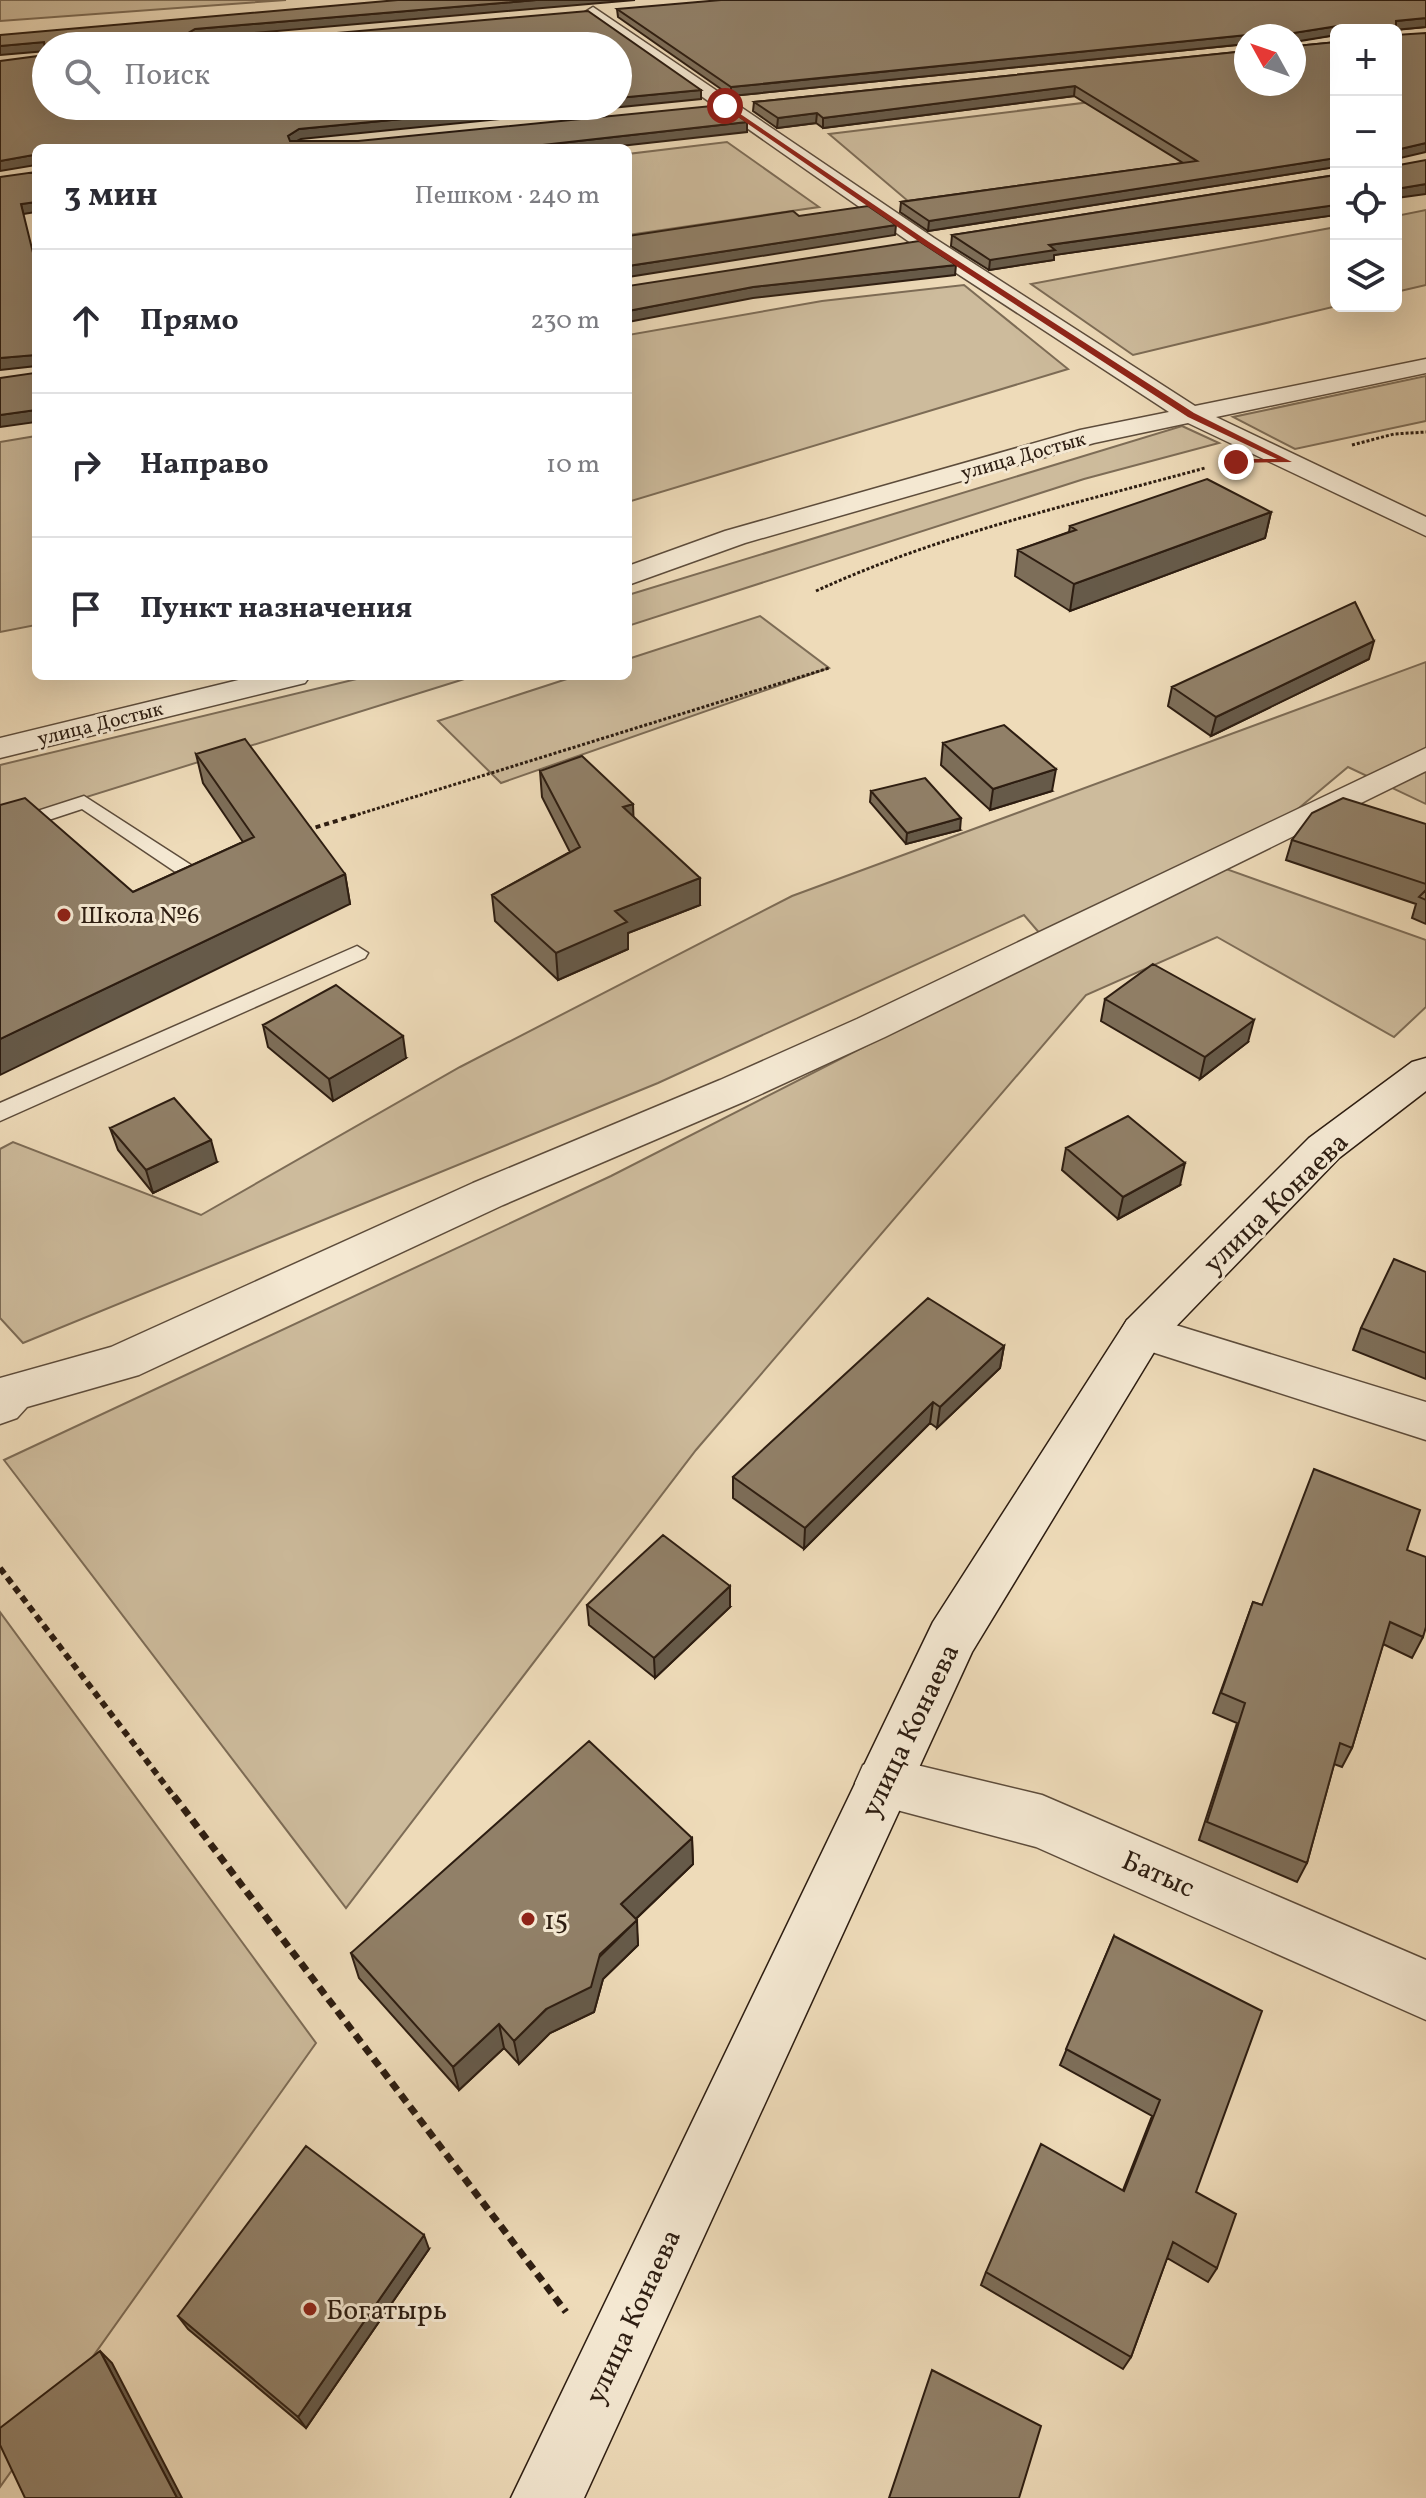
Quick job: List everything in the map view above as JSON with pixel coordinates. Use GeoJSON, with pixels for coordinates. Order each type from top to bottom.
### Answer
{"type":"FeatureCollection","features":[{"type":"Feature","properties":{"kind":"street"},"geometry":{"type":"LineString","coordinates":[[615,32],[585,12],[621,9]]}},
{"type":"Feature","properties":{"kind":"street"},"geometry":{"type":"LineString","coordinates":[[632,44],[926,243],[1191,415],[1426,528]]}},
{"type":"Feature","properties":{"kind":"street"},"geometry":{"type":"LineString","coordinates":[[694,109],[757,103]]}},
{"type":"Feature","properties":{"kind":"street"},"geometry":{"type":"LineString","coordinates":[[895,248],[958,238]]}},
{"type":"Feature","properties":{"kind":"street","name":"улица Достык"},"geometry":{"type":"LineString","coordinates":[[632,575],[735,537],[1089,436],[1426,366]]}},
{"type":"Feature","properties":{"kind":"street","name":"улица Достык"},"geometry":{"type":"LineString","coordinates":[[0,748],[278,680]]}},
{"type":"Feature","properties":{"kind":"street"},"geometry":{"type":"LineString","coordinates":[[4,1394],[123,1362],[488,1194],[734,1090],[871,1028],[1426,758]]}},
{"type":"Feature","properties":{"kind":"street","name":"улица Конаева"},"geometry":{"type":"LineString","coordinates":[[547,2498],[952,1638],[1143,1332],[1324,1148],[1426,1071]]}},
{"type":"Feature","properties":{"kind":"street"},"geometry":{"type":"LineString","coordinates":[[1143,1332],[1426,1421]]}},
{"type":"Feature","properties":{"kind":"street","name":"Батыс"},"geometry":{"type":"LineString","coordinates":[[883,1783],[1042,1822],[1426,1990]]}},
{"type":"Feature","properties":{"kind":"lane"},"geometry":{"type":"LineString","coordinates":[[0,830],[84,802],[184,869]]}},
{"type":"Feature","properties":{"kind":"lane"},"geometry":{"type":"LineString","coordinates":[[0,1113],[357,953]]}},
{"type":"Feature","properties":{"kind":"path"},"geometry":{"type":"LineString","coordinates":[[816,591],[872,565],[957,536],[1164,477],[1236,462],[1288,462]]}},
{"type":"Feature","properties":{"kind":"path"},"geometry":{"type":"LineString","coordinates":[[304,831],[829,668]]}},
{"type":"Feature","properties":{"kind":"path"},"geometry":{"type":"LineString","coordinates":[[0,1568],[608,2367]]}},
{"type":"Feature","properties":{"kind":"shaded area"},"geometry":{"type":"Polygon","coordinates":[[[0,0],[286,0],[0,21],[0,0]]]}},
{"type":"Feature","properties":{"kind":"shaded area"},"geometry":{"type":"Polygon","coordinates":[[[1234,84],[1234,96],[1303,96],[1330,132],[1330,141],[915,207],[829,134],[1234,84]]]}},
{"type":"Feature","properties":{"kind":"shaded area"},"geometry":{"type":"Polygon","coordinates":[[[727,142],[819,207],[632,234],[632,154],[727,142]]]}},
{"type":"Feature","properties":{"kind":"shaded area"},"geometry":{"type":"Polygon","coordinates":[[[1426,210],[1426,285],[1402,291],[1402,240],[1402,215],[1426,210]]]}},
{"type":"Feature","properties":{"kind":"shaded area"},"geometry":{"type":"Polygon","coordinates":[[[1330,228],[1330,308],[1133,355],[1031,284],[1330,228]]]}},
{"type":"Feature","properties":{"kind":"shaded area"},"geometry":{"type":"Polygon","coordinates":[[[964,285],[1068,369],[632,501],[632,334],[822,301],[964,285]]]}},
{"type":"Feature","properties":{"kind":"shaded area"},"geometry":{"type":"Polygon","coordinates":[[[1426,376],[1426,421],[1295,449],[1233,417],[1426,376]]]}},
{"type":"Feature","properties":{"kind":"shaded area"},"geometry":{"type":"Polygon","coordinates":[[[1182,426],[1219,443],[1084,479],[632,625],[632,594],[1182,426]]]}},
{"type":"Feature","properties":{"kind":"shaded area"},"geometry":{"type":"Polygon","coordinates":[[[32,437],[32,626],[0,632],[0,442],[32,437]]]}},
{"type":"Feature","properties":{"kind":"shaded area"},"geometry":{"type":"Polygon","coordinates":[[[760,616],[829,668],[501,783],[438,721],[564,680],[632,680],[632,658],[760,616]]]}},
{"type":"Feature","properties":{"kind":"shaded area"},"geometry":{"type":"Polygon","coordinates":[[[1426,662],[1426,804],[1348,767],[1226,869],[1426,940],[1426,1007],[1394,1037],[1217,937],[1086,995],[696,1450],[346,1908],[4,1460],[611,1176],[1054,950],[1024,915],[658,1083],[23,1343],[0,1318],[0,1149],[13,1142],[201,1215],[460,1067],[792,896],[1426,662]]]}},
{"type":"Feature","properties":{"kind":"shaded area"},"geometry":{"type":"Polygon","coordinates":[[[352,680],[461,680],[0,824],[0,765],[352,680]]]}},
{"type":"Feature","properties":{"kind":"shaded area"},"geometry":{"type":"Polygon","coordinates":[[[0,1612],[316,2043],[0,2487],[0,1612]]]}},
{"type":"Feature","properties":{"kind":"building"},"geometry":{"type":"Polygon","coordinates":[[[398,0],[536,0],[195,29],[190,32],[34,32],[398,0]]]}},
{"type":"Feature","properties":{"kind":"building"},"geometry":{"type":"Polygon","coordinates":[[[721,0],[1426,0],[1426,18],[1396,21],[1396,24],[1330,24],[1330,27],[1306,31],[1306,24],[1234,24],[1234,36],[731,87],[617,9],[721,0]]]}},
{"type":"Feature","properties":{"kind":"building"},"geometry":{"type":"Polygon","coordinates":[[[588,11],[618,32],[348,32],[588,11]]]}},
{"type":"Feature","properties":{"kind":"building"},"geometry":{"type":"Polygon","coordinates":[[[32,32],[32,43],[0,46],[0,35],[32,32]]]}},
{"type":"Feature","properties":{"kind":"building"},"geometry":{"type":"Polygon","coordinates":[[[1426,33],[1426,143],[1402,149],[1402,35],[1426,33]]]}},
{"type":"Feature","properties":{"kind":"building"},"geometry":{"type":"Polygon","coordinates":[[[632,42],[701,90],[632,97],[632,42]]]}},
{"type":"Feature","properties":{"kind":"building"},"geometry":{"type":"Polygon","coordinates":[[[1330,43],[1330,159],[929,221],[901,202],[1197,161],[1075,86],[823,118],[817,113],[778,118],[754,102],[1234,52],[1234,96],[1306,96],[1306,45],[1330,43]]]}},
{"type":"Feature","properties":{"kind":"building"},"geometry":{"type":"Polygon","coordinates":[[[32,57],[32,120],[391,120],[299,129],[288,136],[290,141],[358,141],[570,120],[632,120],[632,114],[722,105],[747,122],[552,144],[32,144],[32,155],[0,161],[0,61],[32,57]]]}},
{"type":"Feature","properties":{"kind":"building"},"geometry":{"type":"Polygon","coordinates":[[[1426,160],[1426,184],[1402,188],[1402,164],[1426,160]]]}},
{"type":"Feature","properties":{"kind":"building"},"geometry":{"type":"Polygon","coordinates":[[[32,173],[32,203],[21,204],[32,249],[32,355],[0,358],[0,177],[32,173]]]}},
{"type":"Feature","properties":{"kind":"building"},"geometry":{"type":"Polygon","coordinates":[[[1330,176],[1330,206],[1049,245],[1055,250],[990,260],[952,235],[1330,176]]]}},
{"type":"Feature","properties":{"kind":"building"},"geometry":{"type":"Polygon","coordinates":[[[868,206],[896,225],[632,265],[632,235],[793,211],[799,216],[868,206]]]}},
{"type":"Feature","properties":{"kind":"building"},"geometry":{"type":"Polygon","coordinates":[[[919,241],[956,265],[753,287],[632,310],[632,285],[919,241]]]}},
{"type":"Feature","properties":{"kind":"building"},"geometry":{"type":"Polygon","coordinates":[[[32,373],[32,411],[0,415],[0,378],[32,373]]]}},
{"type":"Feature","properties":{"kind":"building"},"geometry":{"type":"Polygon","coordinates":[[[1207,479],[1271,512],[1074,584],[1018,550],[1076,530],[1070,526],[1207,479]]]}},
{"type":"Feature","properties":{"kind":"building"},"geometry":{"type":"Polygon","coordinates":[[[1355,602],[1374,641],[1216,717],[1172,687],[1355,602]]]}},
{"type":"Feature","properties":{"kind":"building"},"geometry":{"type":"Polygon","coordinates":[[[1004,725],[1056,769],[993,789],[943,743],[1004,725]]]}},
{"type":"Feature","properties":{"kind":"building"},"geometry":{"type":"Polygon","coordinates":[[[245,739],[345,874],[0,1039],[0,805],[25,798],[133,892],[254,837],[196,754],[245,739]]]}},
{"type":"Feature","properties":{"kind":"building"},"geometry":{"type":"Polygon","coordinates":[[[582,756],[633,804],[623,807],[700,878],[615,911],[627,922],[556,953],[492,895],[580,847],[540,771],[582,756]]]}},
{"type":"Feature","properties":{"kind":"building"},"geometry":{"type":"Polygon","coordinates":[[[925,778],[961,818],[907,833],[871,791],[925,778]]]}},
{"type":"Feature","properties":{"kind":"building"},"geometry":{"type":"Polygon","coordinates":[[[1343,798],[1426,824],[1426,884],[1292,840],[1312,813],[1343,798]]]}},
{"type":"Feature","properties":{"kind":"building"},"geometry":{"type":"Polygon","coordinates":[[[1153,964],[1254,1020],[1205,1057],[1105,999],[1153,964]]]}},
{"type":"Feature","properties":{"kind":"building"},"geometry":{"type":"Polygon","coordinates":[[[336,985],[403,1036],[329,1079],[263,1025],[336,985]]]}},
{"type":"Feature","properties":{"kind":"building"},"geometry":{"type":"Polygon","coordinates":[[[174,1098],[211,1140],[146,1170],[110,1128],[174,1098]]]}},
{"type":"Feature","properties":{"kind":"building"},"geometry":{"type":"Polygon","coordinates":[[[1128,1116],[1185,1163],[1123,1197],[1066,1148],[1128,1116]]]}},
{"type":"Feature","properties":{"kind":"building"},"geometry":{"type":"Polygon","coordinates":[[[1394,1259],[1426,1272],[1426,1353],[1361,1328],[1394,1259]]]}},
{"type":"Feature","properties":{"kind":"building"},"geometry":{"type":"Polygon","coordinates":[[[928,1298],[1004,1346],[940,1407],[933,1402],[805,1528],[733,1477],[928,1298]]]}},
{"type":"Feature","properties":{"kind":"building"},"geometry":{"type":"Polygon","coordinates":[[[1314,1469],[1420,1510],[1407,1550],[1426,1557],[1426,1627],[1423,1637],[1390,1622],[1352,1748],[1340,1743],[1307,1863],[1207,1822],[1245,1703],[1221,1693],[1253,1602],[1262,1605],[1314,1469]]]}},
{"type":"Feature","properties":{"kind":"building"},"geometry":{"type":"Polygon","coordinates":[[[663,1535],[730,1586],[654,1658],[587,1605],[663,1535]]]}},
{"type":"Feature","properties":{"kind":"building"},"geometry":{"type":"Polygon","coordinates":[[[589,1741],[692,1838],[621,1904],[637,1920],[600,1954],[591,1987],[546,2009],[514,2041],[499,2024],[453,2067],[351,1953],[589,1741]]]}},
{"type":"Feature","properties":{"kind":"building"},"geometry":{"type":"Polygon","coordinates":[[[1114,1936],[1262,2011],[1196,2192],[1236,2214],[1217,2268],[1173,2242],[1131,2357],[986,2272],[1041,2144],[1124,2191],[1160,2100],[1066,2049],[1114,1936]]]}},
{"type":"Feature","properties":{"kind":"building"},"geometry":{"type":"Polygon","coordinates":[[[306,2146],[424,2235],[298,2417],[178,2316],[306,2146]]]}},
{"type":"Feature","properties":{"kind":"building"},"geometry":{"type":"Polygon","coordinates":[[[100,2351],[177,2498],[25,2498],[0,2445],[0,2428],[100,2351]]]}},
{"type":"Feature","properties":{"kind":"building"},"geometry":{"type":"Polygon","coordinates":[[[932,2370],[1041,2426],[1019,2498],[889,2498],[932,2370]]]}},
{"type":"Feature","properties":{"kind":"place","name":"Школа №6"},"geometry":{"type":"Point","coordinates":[64,915]}},
{"type":"Feature","properties":{"kind":"place","name":"15"},"geometry":{"type":"Point","coordinates":[528,1919]}},
{"type":"Feature","properties":{"kind":"place","name":"Богатырь"},"geometry":{"type":"Point","coordinates":[310,2309]}},
{"type":"Feature","properties":{"kind":"route"},"geometry":{"type":"LineString","coordinates":[[725,106],[926,243],[1191,415],[1288,462],[1236,462]]}}]}
